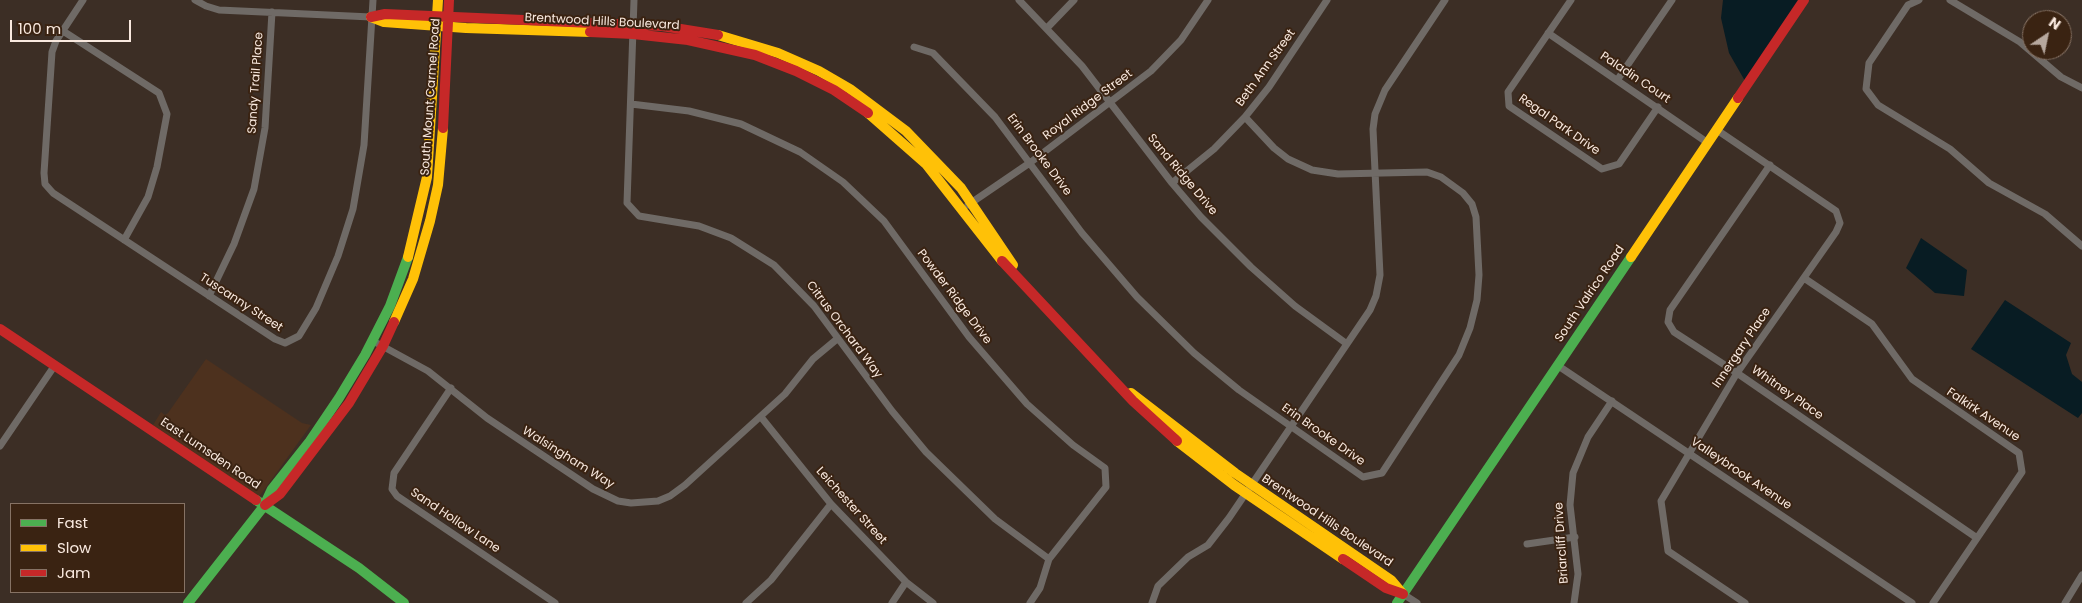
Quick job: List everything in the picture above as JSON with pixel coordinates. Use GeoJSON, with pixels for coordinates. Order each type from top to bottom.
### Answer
{"type":"FeatureCollection","features":[{"type":"Feature","properties":{"kind":"street","name":"Tuscanny Street"},"geometry":{"type":"LineString","coordinates":[[83,0],[52,52],[44,173],[45,184],[53,193],[280,342],[294,340],[303,332],[335,265],[358,188],[366,122],[373,0]]}},
{"type":"Feature","properties":{"kind":"street","name":"Brentwood Hills Boulevard"},"geometry":{"type":"LineString","coordinates":[[195,0],[219,10],[371,17],[385,14],[542,32],[677,28],[716,34],[772,51],[819,71],[870,102],[906,130],[949,174],[968,205],[1007,254],[1016,272],[1069,333],[1122,388],[1138,396],[1249,489],[1391,580],[1403,594]]}},
{"type":"Feature","properties":{"kind":"street","name":"South Mount Carmel Road"},"geometry":{"type":"LineString","coordinates":[[264,506],[280,494],[336,422],[361,385],[383,346],[413,279],[430,221],[438,185],[443,136],[443,22],[438,0]]}},
{"type":"Feature","properties":{"kind":"street","name":"South Mount Carmel Road"},"geometry":{"type":"LineString","coordinates":[[188,603],[264,506],[272,489],[339,398],[373,341],[404,270],[422,203],[430,152],[443,22],[449,0]]}},
{"type":"Feature","properties":{"kind":"street","name":"Citrus Orchard Way"},"geometry":{"type":"LineString","coordinates":[[634,0],[627,203],[640,216],[699,226],[731,238],[751,248],[774,265],[814,306],[892,412],[938,464],[995,519],[1049,559]]}},
{"type":"Feature","properties":{"kind":"street","name":"Sand Ridge Drive"},"geometry":{"type":"LineString","coordinates":[[1020,0],[1082,66],[1172,183],[1201,217],[1250,267],[1295,306],[1347,344]]}},
{"type":"Feature","properties":{"kind":"street"},"geometry":{"type":"LineString","coordinates":[[1047,28],[1074,0]]}},
{"type":"Feature","properties":{"kind":"street","name":"Royal Ridge Street"},"geometry":{"type":"LineString","coordinates":[[968,205],[1031,162],[1151,71],[1181,40],[1208,0]]}},
{"type":"Feature","properties":{"kind":"street","name":"Beth Ann Street"},"geometry":{"type":"LineString","coordinates":[[1172,183],[1214,148],[1245,117],[1269,87],[1327,0]]}},
{"type":"Feature","properties":{"kind":"street"},"geometry":{"type":"LineString","coordinates":[[1152,603],[1158,586],[1188,557],[1208,545],[1292,427],[1370,310],[1376,296],[1380,274],[1374,124],[1380,99],[1445,0]]}},
{"type":"Feature","properties":{"kind":"street","name":"Regal Park Drive"},"geometry":{"type":"LineString","coordinates":[[1570,0],[1508,92],[1509,106],[1602,169],[1619,164],[1658,107]]}},
{"type":"Feature","properties":{"kind":"street"},"geometry":{"type":"LineString","coordinates":[[1618,80],[1672,0]]}},
{"type":"Feature","properties":{"kind":"street","name":"South Valrico Road"},"geometry":{"type":"LineString","coordinates":[[1397,603],[1804,0]]}},
{"type":"Feature","properties":{"kind":"street"},"geometry":{"type":"LineString","coordinates":[[1918,0],[1908,5],[1869,64],[1866,89],[1878,106],[1950,149],[1989,184],[2045,214],[2082,246]]}},
{"type":"Feature","properties":{"kind":"street"},"geometry":{"type":"LineString","coordinates":[[1950,0],[2020,42],[2061,77],[2082,88]]}},
{"type":"Feature","properties":{"kind":"street","name":"Sandy Trail Place"},"geometry":{"type":"LineString","coordinates":[[209,296],[234,244],[254,189],[265,128],[272,12]]}},
{"type":"Feature","properties":{"kind":"street"},"geometry":{"type":"LineString","coordinates":[[542,20],[542,32]]}},
{"type":"Feature","properties":{"kind":"street","name":"Brentwood Hills Boulevard"},"geometry":{"type":"LineString","coordinates":[[443,22],[542,20],[633,30]]}},
{"type":"Feature","properties":{"kind":"street"},"geometry":{"type":"LineString","coordinates":[[63,31],[159,93],[167,114],[157,167],[148,197],[124,240]]}},
{"type":"Feature","properties":{"kind":"street","name":"Paladin Court"},"geometry":{"type":"LineString","coordinates":[[1548,33],[1708,143]]}},
{"type":"Feature","properties":{"kind":"street","name":"Erin Brooke Drive"},"geometry":{"type":"LineString","coordinates":[[914,47],[933,53],[995,117],[1031,162],[1082,232],[1138,297],[1194,353],[1239,390],[1363,477],[1382,473],[1459,355],[1470,328],[1477,300],[1479,275],[1476,217],[1472,204],[1463,193],[1448,182],[1427,172],[1338,174],[1312,170],[1288,159],[1274,148],[1245,117]]}},
{"type":"Feature","properties":{"kind":"street","name":"Powder Ridge Drive"},"geometry":{"type":"LineString","coordinates":[[631,104],[688,111],[741,124],[800,152],[843,182],[884,221],[969,337],[1027,404],[1073,445],[1105,468],[1106,487],[1049,559],[1040,588],[1030,603]]}},
{"type":"Feature","properties":{"kind":"street","name":"Innergary Place"},"geometry":{"type":"LineString","coordinates":[[1717,130],[1836,211],[1840,222],[1804,278],[1738,373],[1661,501],[1668,551],[1745,603]]}},
{"type":"Feature","properties":{"kind":"street","name":"Whitney Place"},"geometry":{"type":"LineString","coordinates":[[1770,165],[1670,310],[1668,322],[1674,332],[1738,373],[1977,538]]}},
{"type":"Feature","properties":{"kind":"street","name":"Falkirk Avenue"},"geometry":{"type":"LineString","coordinates":[[1804,278],[1872,324],[1912,380],[2019,453],[2022,472],[1933,603]]}},
{"type":"Feature","properties":{"kind":"street","name":"East Lumsden Road"},"geometry":{"type":"LineString","coordinates":[[0,329],[359,568],[404,603]]}},
{"type":"Feature","properties":{"kind":"street","name":"Walsingham Way"},"geometry":{"type":"LineString","coordinates":[[373,341],[419,365],[500,427],[593,489],[618,501],[631,503],[658,501],[678,491],[761,417],[785,394],[813,359],[837,339]]}},
{"type":"Feature","properties":{"kind":"street"},"geometry":{"type":"LineString","coordinates":[[0,446],[55,365]]}},
{"type":"Feature","properties":{"kind":"street","name":"Valleybrook Avenue"},"geometry":{"type":"LineString","coordinates":[[1557,365],[1690,452],[1912,603]]}},
{"type":"Feature","properties":{"kind":"street","name":"Sand Hollow Lane"},"geometry":{"type":"LineString","coordinates":[[451,388],[394,473],[392,489],[397,496],[555,603]]}},
{"type":"Feature","properties":{"kind":"street","name":"Briarcliff Drive"},"geometry":{"type":"LineString","coordinates":[[1574,603],[1578,574],[1570,505],[1573,474],[1588,437],[1612,401]]}},
{"type":"Feature","properties":{"kind":"street","name":"Leichester Street"},"geometry":{"type":"LineString","coordinates":[[761,417],[831,504],[906,582],[933,603]]}},
{"type":"Feature","properties":{"kind":"street"},"geometry":{"type":"LineString","coordinates":[[746,603],[771,580],[831,504]]}},
{"type":"Feature","properties":{"kind":"street"},"geometry":{"type":"LineString","coordinates":[[1527,544],[1574,537]]}},
{"type":"Feature","properties":{"kind":"street"},"geometry":{"type":"LineString","coordinates":[[2065,603],[2082,575]]}},
{"type":"Feature","properties":{"kind":"street"},"geometry":{"type":"LineString","coordinates":[[892,603],[906,582]]}},
{"type":"Feature","properties":{"kind":"street"},"geometry":{"type":"LineString","coordinates":[[1403,594],[1417,603]]}},
{"type":"Feature","properties":{"kind":"shaded area"},"geometry":{"type":"Polygon","coordinates":[[[206,359],[302,423],[311,425],[259,497],[153,425],[161,412],[165,415],[168,413],[206,359]]]}},
{"type":"Feature","properties":{"kind":"water"},"geometry":{"type":"Polygon","coordinates":[[[1723,0],[1799,0],[1745,81],[1729,53],[1721,18],[1723,0]]]}},
{"type":"Feature","properties":{"kind":"water"},"geometry":{"type":"Polygon","coordinates":[[[1921,238],[1967,270],[1964,296],[1935,293],[1906,268],[1921,238]]]}},
{"type":"Feature","properties":{"kind":"water"},"geometry":{"type":"Polygon","coordinates":[[[2005,300],[2071,343],[2066,355],[2072,374],[2082,382],[2082,413],[2078,418],[1971,349],[2005,300]]]}},
{"type":"Feature","properties":{"kind":"traffic: fast"},"geometry":{"type":"LineString","coordinates":[[188,603],[264,506],[272,489],[310,441],[339,398],[365,355],[390,306],[408,257]]}},
{"type":"Feature","properties":{"kind":"traffic: fast"},"geometry":{"type":"LineString","coordinates":[[1397,603],[1631,257]]}},
{"type":"Feature","properties":{"kind":"traffic: fast"},"geometry":{"type":"LineString","coordinates":[[256,500],[359,568],[404,603]]}},
{"type":"Feature","properties":{"kind":"traffic: slow"},"geometry":{"type":"LineString","coordinates":[[408,257],[427,177],[438,0]]}},
{"type":"Feature","properties":{"kind":"traffic: slow"},"geometry":{"type":"LineString","coordinates":[[371,17],[384,22],[466,28],[590,32]]}},
{"type":"Feature","properties":{"kind":"traffic: slow"},"geometry":{"type":"LineString","coordinates":[[718,35],[778,53],[819,71],[850,89],[906,131],[961,188],[1013,265]]}},
{"type":"Feature","properties":{"kind":"traffic: slow"},"geometry":{"type":"LineString","coordinates":[[1631,257],[1738,98]]}},
{"type":"Feature","properties":{"kind":"traffic: slow"},"geometry":{"type":"LineString","coordinates":[[868,113],[926,164],[1002,261]]}},
{"type":"Feature","properties":{"kind":"traffic: slow"},"geometry":{"type":"LineString","coordinates":[[394,322],[413,279],[430,221],[438,185],[443,128]]}},
{"type":"Feature","properties":{"kind":"traffic: slow"},"geometry":{"type":"LineString","coordinates":[[1131,393],[1235,473],[1391,580],[1402,593]]}},
{"type":"Feature","properties":{"kind":"traffic: slow"},"geometry":{"type":"LineString","coordinates":[[1177,441],[1234,485],[1343,559]]}},
{"type":"Feature","properties":{"kind":"traffic: jam"},"geometry":{"type":"LineString","coordinates":[[443,128],[449,0]]}},
{"type":"Feature","properties":{"kind":"traffic: jam"},"geometry":{"type":"LineString","coordinates":[[1738,98],[1804,0]]}},
{"type":"Feature","properties":{"kind":"traffic: jam"},"geometry":{"type":"LineString","coordinates":[[371,17],[385,14],[662,26],[718,35]]}},
{"type":"Feature","properties":{"kind":"traffic: jam"},"geometry":{"type":"LineString","coordinates":[[590,32],[633,34],[688,40],[755,55],[796,71],[834,90],[868,113]]}},
{"type":"Feature","properties":{"kind":"traffic: jam"},"geometry":{"type":"LineString","coordinates":[[1002,261],[1133,401],[1177,441]]}},
{"type":"Feature","properties":{"kind":"traffic: jam"},"geometry":{"type":"LineString","coordinates":[[265,505],[280,494],[349,403],[383,346],[394,322]]}},
{"type":"Feature","properties":{"kind":"traffic: jam"},"geometry":{"type":"LineString","coordinates":[[0,329],[256,500]]}},
{"type":"Feature","properties":{"kind":"traffic: jam"},"geometry":{"type":"LineString","coordinates":[[1343,559],[1386,588],[1403,594]]}}]}
